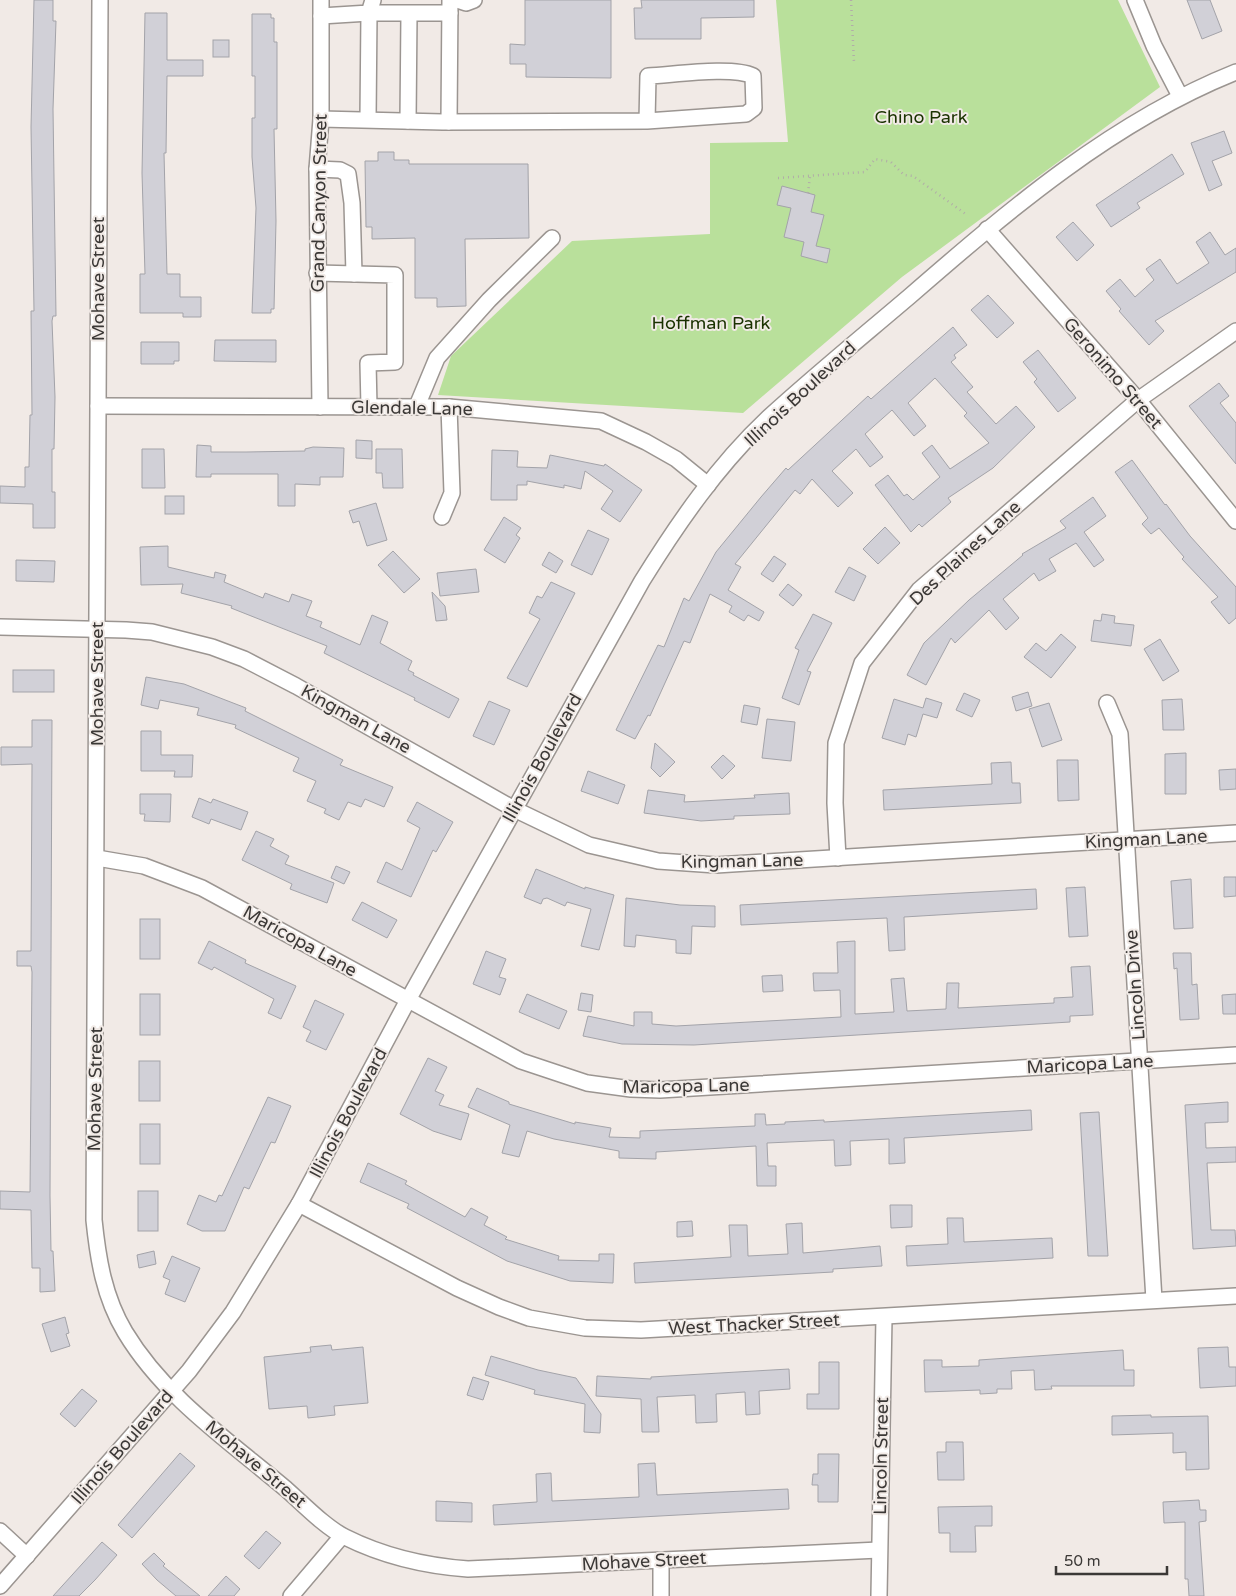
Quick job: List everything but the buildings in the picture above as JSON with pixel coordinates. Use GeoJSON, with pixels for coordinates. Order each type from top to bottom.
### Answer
{"type":"FeatureCollection","features":[{"type":"Feature","properties":{"kind":"street","name":"Mohave Street"},"geometry":{"type":"LineString","coordinates":[[100,0],[94,1175],[96,1244],[105,1288],[124,1331],[170,1392],[342,1536],[378,1552],[426,1564],[452,1568],[481,1569],[878,1550]]}},
{"type":"Feature","properties":{"kind":"street","name":"Grand Canyon Street"},"geometry":{"type":"LineString","coordinates":[[320,407],[317,169],[321,119],[321,0]]}},
{"type":"Feature","properties":{"kind":"street"},"geometry":{"type":"LineString","coordinates":[[321,16],[371,6],[409,14],[474,0]]}},
{"type":"Feature","properties":{"kind":"street"},"geometry":{"type":"LineString","coordinates":[[1135,0],[1154,46],[1180,96]]}},
{"type":"Feature","properties":{"kind":"street"},"geometry":{"type":"LineString","coordinates":[[449,122],[452,4]]}},
{"type":"Feature","properties":{"kind":"street"},"geometry":{"type":"LineString","coordinates":[[368,119],[371,6]]}},
{"type":"Feature","properties":{"kind":"street"},"geometry":{"type":"LineString","coordinates":[[408,121],[409,14]]}},
{"type":"Feature","properties":{"kind":"street"},"geometry":{"type":"LineString","coordinates":[[321,119],[449,122],[647,121],[746,114],[754,108],[753,76],[746,73],[714,72],[648,76],[647,121]]}},
{"type":"Feature","properties":{"kind":"street","name":"Illinois Boulevard"},"geometry":{"type":"LineString","coordinates":[[0,1586],[200,1358],[234,1312],[299,1204],[408,1000],[642,581],[674,529],[708,484],[767,419],[987,229],[1117,132],[1180,96],[1236,72]]}},
{"type":"Feature","properties":{"kind":"street"},"geometry":{"type":"LineString","coordinates":[[317,169],[340,170],[348,174],[352,203],[354,274]]}},
{"type":"Feature","properties":{"kind":"street","name":"Geronimo Street"},"geometry":{"type":"LineString","coordinates":[[987,229],[1138,400],[1236,521]]}},
{"type":"Feature","properties":{"kind":"street"},"geometry":{"type":"LineString","coordinates":[[417,406],[437,358],[489,300],[552,238]]}},
{"type":"Feature","properties":{"kind":"street"},"geometry":{"type":"LineString","coordinates":[[317,273],[395,275],[395,362],[368,363],[369,407]]}},
{"type":"Feature","properties":{"kind":"street","name":"Des Plaines Lane"},"geometry":{"type":"LineString","coordinates":[[838,858],[835,803],[836,743],[862,663],[919,590],[1138,400],[1236,332]]}},
{"type":"Feature","properties":{"kind":"street","name":"Glendale Lane"},"geometry":{"type":"LineString","coordinates":[[98,406],[417,406],[601,420],[676,459],[708,484]]}},
{"type":"Feature","properties":{"kind":"street"},"geometry":{"type":"LineString","coordinates":[[442,517],[452,494],[449,407]]}},
{"type":"Feature","properties":{"kind":"street","name":"Kingman Lane"},"geometry":{"type":"LineString","coordinates":[[0,627],[97,628],[160,634],[212,647],[244,659],[296,686],[514,809],[589,845],[658,861],[716,865],[1236,833]]}},
{"type":"Feature","properties":{"kind":"street","name":"Lincoln Drive"},"geometry":{"type":"LineString","coordinates":[[1107,703],[1120,734],[1154,1300]]}},
{"type":"Feature","properties":{"kind":"street","name":"Maricopa Lane"},"geometry":{"type":"LineString","coordinates":[[97,858],[144,866],[202,888],[521,1061],[587,1083],[631,1089],[660,1090],[1236,1055]]}},
{"type":"Feature","properties":{"kind":"street","name":"West Thacker Street"},"geometry":{"type":"LineString","coordinates":[[299,1204],[457,1288],[516,1313],[558,1324],[601,1329],[641,1330],[1236,1296]]}},
{"type":"Feature","properties":{"kind":"street","name":"Lincoln Street"},"geometry":{"type":"LineString","coordinates":[[878,1596],[884,1317]]}},
{"type":"Feature","properties":{"kind":"street"},"geometry":{"type":"LineString","coordinates":[[0,1531],[28,1556]]}},
{"type":"Feature","properties":{"kind":"street"},"geometry":{"type":"LineString","coordinates":[[290,1596],[342,1536]]}},
{"type":"Feature","properties":{"kind":"street"},"geometry":{"type":"LineString","coordinates":[[660,1596],[661,1560]]}},
{"type":"Feature","properties":{"kind":"path"},"geometry":{"type":"LineString","coordinates":[[851,0],[854,63]]}},
{"type":"Feature","properties":{"kind":"path"},"geometry":{"type":"LineString","coordinates":[[778,178],[865,172],[875,159],[891,162],[904,175],[913,176],[967,215]]}},
{"type":"Feature","properties":{"kind":"path"},"geometry":{"type":"LineString","coordinates":[[808,193],[810,176]]}},
{"type":"Feature","properties":{"kind":"green space"},"geometry":{"type":"Polygon","coordinates":[[[776,0],[1118,0],[1160,87],[902,277],[743,413],[438,395],[451,356],[572,241],[710,234],[710,143],[788,142],[776,0]]]}},
{"type":"Feature","properties":{"kind":"park label","name":"Chino Park"},"geometry":{"type":"Point","coordinates":[921,117]}},
{"type":"Feature","properties":{"kind":"park label","name":"Hoffman Park"},"geometry":{"type":"Point","coordinates":[711,323]}}]}
